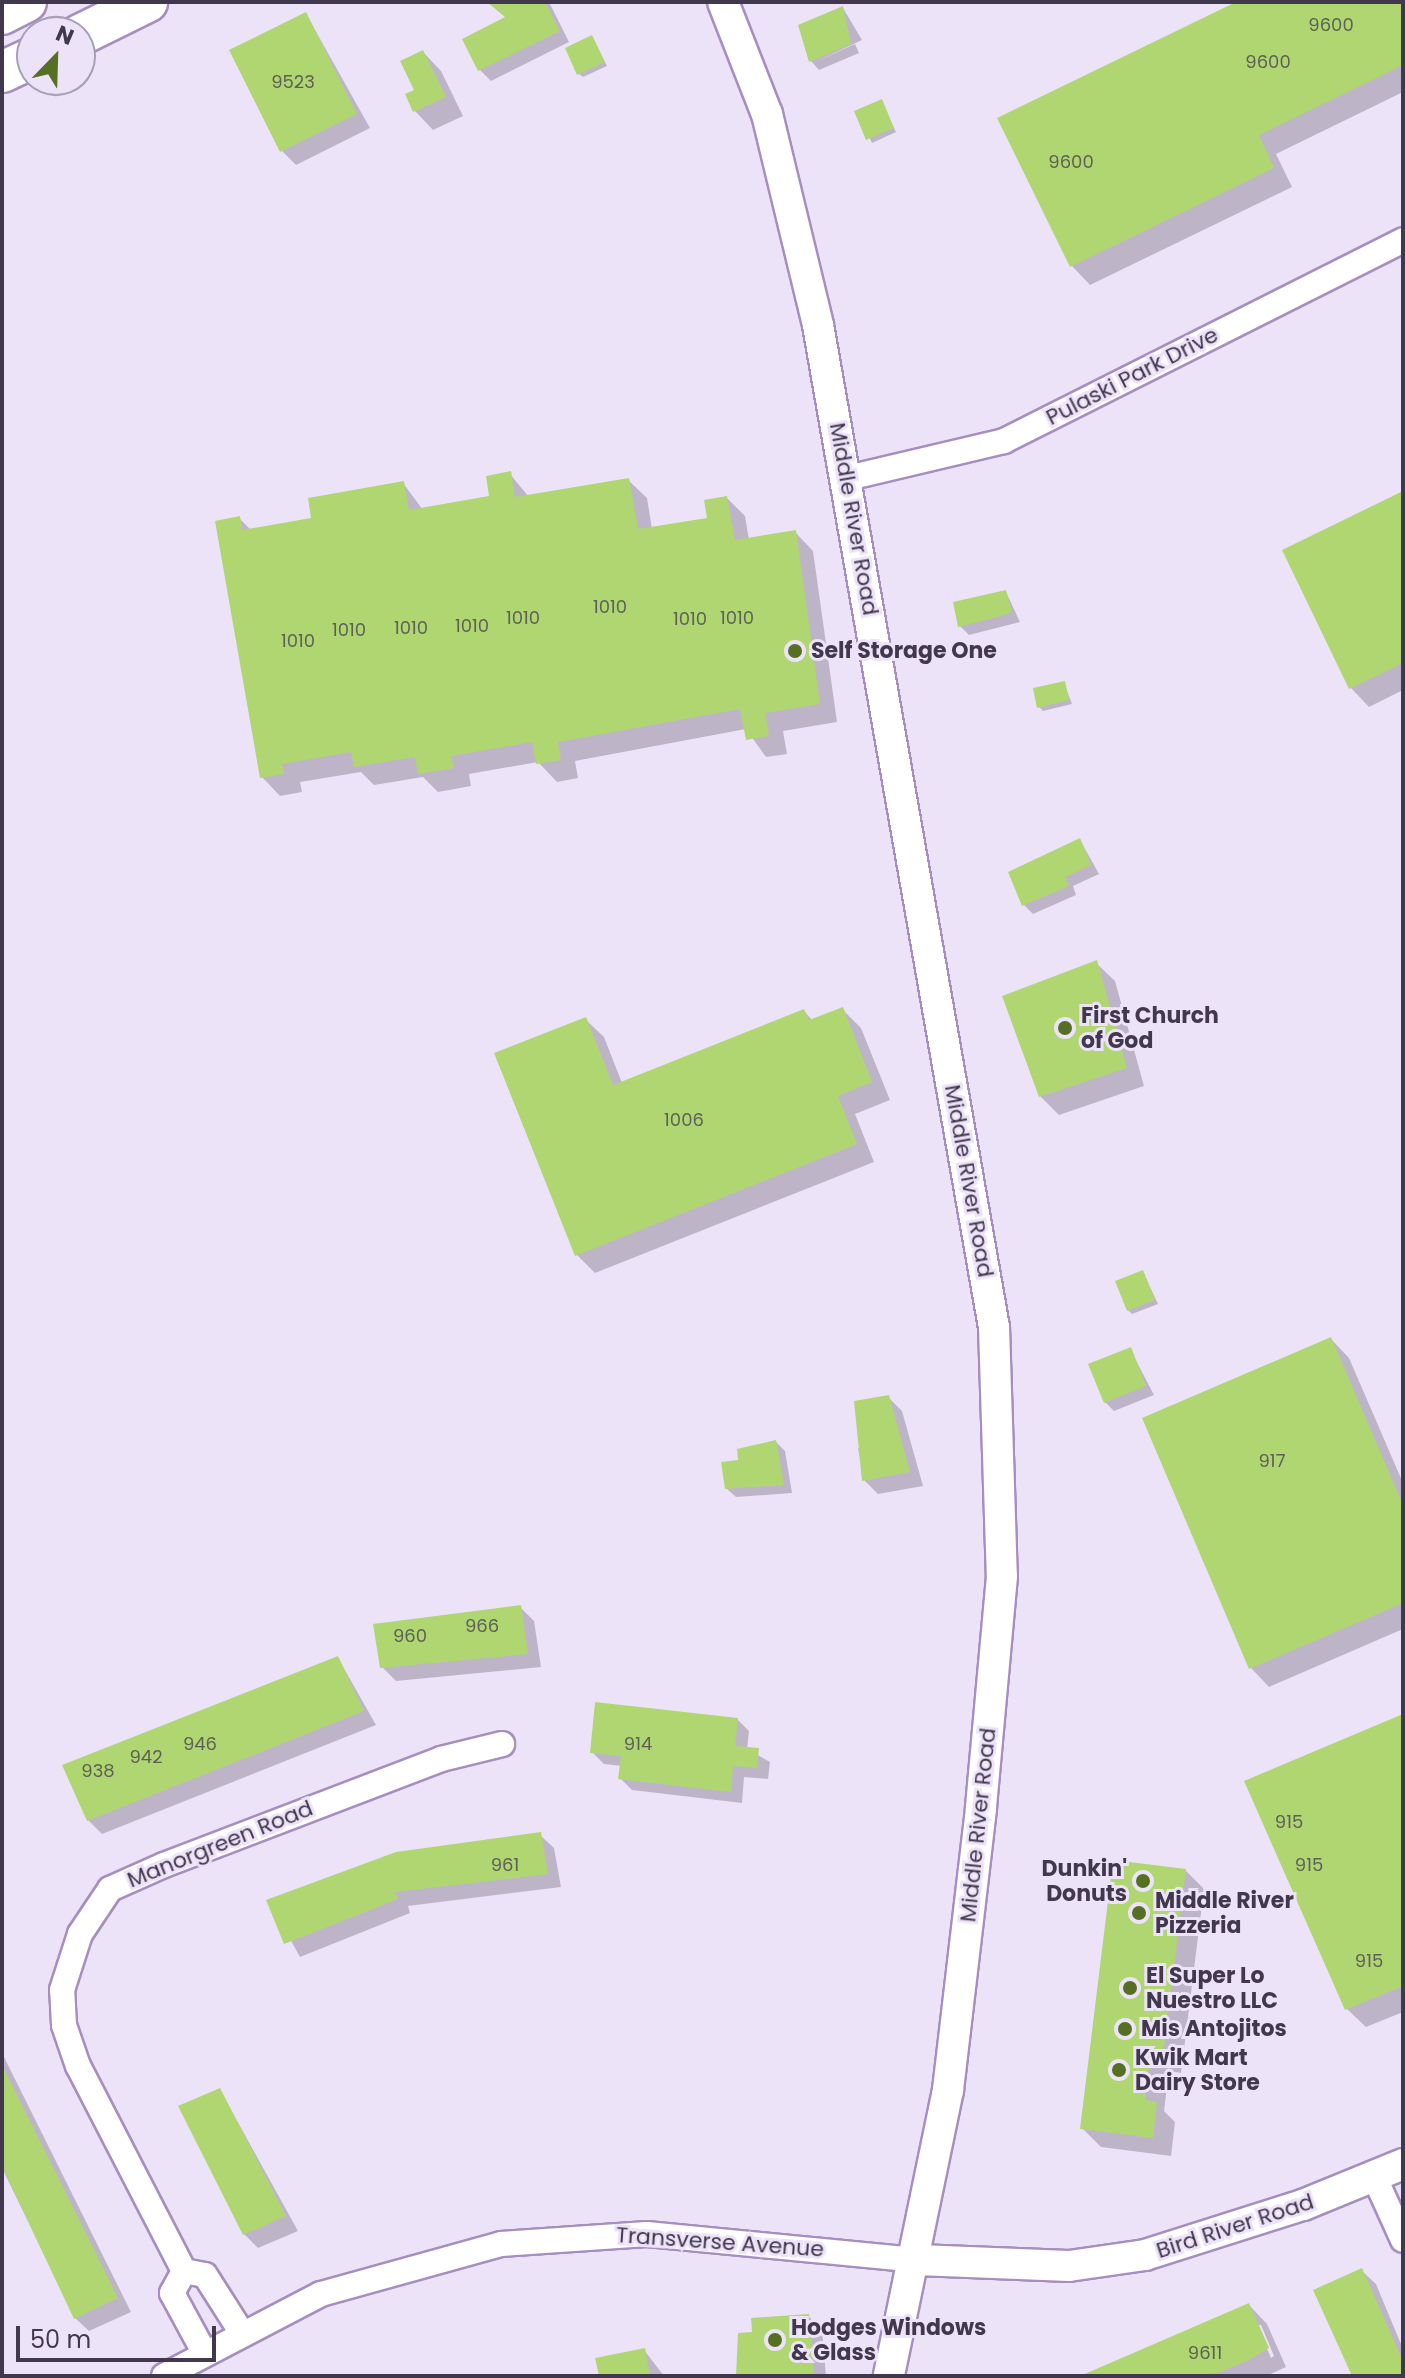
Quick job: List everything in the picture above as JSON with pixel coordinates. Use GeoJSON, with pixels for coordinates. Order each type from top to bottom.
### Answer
{"type":"FeatureCollection","features":[{"type":"Feature","properties":{"kind":"highway"},"geometry":{"type":"LineString","coordinates":[[2,14],[26,2]]}},
{"type":"Feature","properties":{"kind":"highway"},"geometry":{"type":"LineString","coordinates":[[96,27],[147,2]]}},
{"type":"Feature","properties":{"kind":"street","name":"Middle River Road"},"geometry":{"type":"LineString","coordinates":[[723,2],[767,114],[848,478],[990,1301],[999,1409],[1002,1576],[981,1809],[948,2090],[918,2260],[889,2376]]}},
{"type":"Feature","properties":{"kind":"street","name":"Pulaski Park Drive"},"geometry":{"type":"LineString","coordinates":[[848,478],[1004,441],[1403,240]]}},
{"type":"Feature","properties":{"kind":"street","name":"Manorgreen Road"},"geometry":{"type":"LineString","coordinates":[[184,2271],[78,2066],[64,2025],[62,1990],[80,1934],[110,1889],[164,1865],[441,1759],[502,1744]]}},
{"type":"Feature","properties":{"kind":"street","name":"Bird River Road"},"geometry":{"type":"LineString","coordinates":[[918,2260],[1069,2266],[1145,2255],[1219,2235],[1403,2164]]}},
{"type":"Feature","properties":{"kind":"street"},"geometry":{"type":"LineString","coordinates":[[1374,2176],[1403,2240]]}},
{"type":"Feature","properties":{"kind":"street","name":"Transverse Avenue"},"geometry":{"type":"LineString","coordinates":[[164,2376],[204,2352],[321,2294],[501,2244],[647,2234],[918,2260]]}},
{"type":"Feature","properties":{"kind":"street"},"geometry":{"type":"LineString","coordinates":[[204,2352],[172,2293],[184,2271],[205,2275],[242,2333]]}},
{"type":"Feature","properties":{"kind":"building"},"geometry":{"type":"Polygon","coordinates":[[[487,2],[545,2],[560,31],[478,71],[462,39],[505,17],[487,2]]]}},
{"type":"Feature","properties":{"kind":"building"},"geometry":{"type":"Polygon","coordinates":[[[1236,2],[1403,2],[1403,65],[1259,135],[1274,168],[1070,267],[997,118],[1236,2]]]}},
{"type":"Feature","properties":{"kind":"building"},"geometry":{"type":"Polygon","coordinates":[[[843,6],[851,44],[809,62],[798,25],[843,6]]]}},
{"type":"Feature","properties":{"kind":"building"},"geometry":{"type":"Polygon","coordinates":[[[306,12],[357,114],[280,152],[229,50],[306,12]]]}},
{"type":"Feature","properties":{"kind":"building"},"geometry":{"type":"Polygon","coordinates":[[[592,35],[605,62],[577,75],[565,48],[592,35]]]}},
{"type":"Feature","properties":{"kind":"building"},"geometry":{"type":"Polygon","coordinates":[[[423,50],[446,97],[413,112],[405,94],[414,90],[400,61],[423,50]]]}},
{"type":"Feature","properties":{"kind":"building"},"geometry":{"type":"Polygon","coordinates":[[[882,99],[894,128],[866,140],[854,111],[882,99]]]}},
{"type":"Feature","properties":{"kind":"building"},"geometry":{"type":"Polygon","coordinates":[[[511,471],[515,497],[629,478],[638,529],[707,518],[704,500],[727,496],[735,540],[796,530],[820,704],[765,713],[769,736],[746,740],[740,709],[558,742],[561,760],[536,764],[532,742],[451,756],[454,768],[418,774],[415,757],[354,767],[351,752],[282,764],[284,774],[260,778],[215,521],[240,516],[242,530],[311,518],[308,498],[404,481],[409,510],[489,496],[486,476],[511,471]]]}},
{"type":"Feature","properties":{"kind":"building"},"geometry":{"type":"Polygon","coordinates":[[[1403,491],[1403,663],[1349,689],[1282,550],[1403,491]]]}},
{"type":"Feature","properties":{"kind":"building"},"geometry":{"type":"Polygon","coordinates":[[[1006,590],[1012,613],[958,627],[953,602],[1006,590]]]}},
{"type":"Feature","properties":{"kind":"building"},"geometry":{"type":"Polygon","coordinates":[[[1065,681],[1069,700],[1037,708],[1033,688],[1065,681]]]}},
{"type":"Feature","properties":{"kind":"building"},"geometry":{"type":"Polygon","coordinates":[[[1080,838],[1091,865],[1065,877],[1069,886],[1022,906],[1008,872],[1080,838]]]}},
{"type":"Feature","properties":{"kind":"building","name":"First Church of God"},"geometry":{"type":"Polygon","coordinates":[[[1097,960],[1127,1068],[1039,1097],[1002,996],[1097,960]]]}},
{"type":"Feature","properties":{"kind":"building"},"geometry":{"type":"Polygon","coordinates":[[[843,1007],[872,1082],[838,1096],[857,1144],[575,1256],[494,1053],[586,1017],[613,1085],[804,1009],[809,1020],[843,1007]]]}},
{"type":"Feature","properties":{"kind":"building"},"geometry":{"type":"Polygon","coordinates":[[[1143,1270],[1155,1300],[1127,1311],[1115,1281],[1143,1270]]]}},
{"type":"Feature","properties":{"kind":"building"},"geometry":{"type":"Polygon","coordinates":[[[1331,1337],[1403,1505],[1403,1603],[1249,1669],[1142,1418],[1331,1337]]]}},
{"type":"Feature","properties":{"kind":"building"},"geometry":{"type":"Polygon","coordinates":[[[1131,1347],[1146,1386],[1104,1403],[1088,1364],[1131,1347]]]}},
{"type":"Feature","properties":{"kind":"building"},"geometry":{"type":"Polygon","coordinates":[[[889,1395],[910,1472],[862,1481],[854,1401],[889,1395]]]}},
{"type":"Feature","properties":{"kind":"building"},"geometry":{"type":"Polygon","coordinates":[[[776,1440],[784,1485],[725,1489],[721,1462],[738,1460],[737,1449],[776,1440]]]}},
{"type":"Feature","properties":{"kind":"building"},"geometry":{"type":"Polygon","coordinates":[[[521,1605],[528,1654],[380,1668],[373,1624],[521,1605]]]}},
{"type":"Feature","properties":{"kind":"building"},"geometry":{"type":"Polygon","coordinates":[[[338,1656],[364,1711],[87,1821],[62,1765],[338,1656]]]}},
{"type":"Feature","properties":{"kind":"building"},"geometry":{"type":"Polygon","coordinates":[[[595,1702],[738,1718],[735,1746],[759,1748],[757,1768],[733,1766],[731,1792],[618,1779],[621,1756],[590,1753],[595,1702]]]}},
{"type":"Feature","properties":{"kind":"building"},"geometry":{"type":"Polygon","coordinates":[[[1403,1714],[1403,1986],[1345,2010],[1244,1781],[1403,1714]]]}},
{"type":"Feature","properties":{"kind":"building"},"geometry":{"type":"Polygon","coordinates":[[[541,1832],[548,1874],[395,1892],[398,1899],[284,1944],[266,1900],[396,1852],[541,1832]]]}},
{"type":"Feature","properties":{"kind":"building"},"geometry":{"type":"Polygon","coordinates":[[[1113,1860],[1186,1869],[1163,2055],[1151,2054],[1145,2100],[1157,2102],[1153,2138],[1080,2129],[1113,1860]]]}},
{"type":"Feature","properties":{"kind":"building"},"geometry":{"type":"Polygon","coordinates":[[[2,2065],[118,2298],[74,2319],[2,2166],[2,2065]]]}},
{"type":"Feature","properties":{"kind":"building"},"geometry":{"type":"Polygon","coordinates":[[[220,2088],[286,2216],[243,2235],[178,2106],[220,2088]]]}},
{"type":"Feature","properties":{"kind":"building"},"geometry":{"type":"Polygon","coordinates":[[[1362,2268],[1403,2361],[1403,2376],[1352,2376],[1313,2290],[1362,2268]]]}},
{"type":"Feature","properties":{"kind":"building"},"geometry":{"type":"Polygon","coordinates":[[[1249,2303],[1269,2348],[1249,2360],[1211,2376],[1080,2376],[1249,2303]]]}},
{"type":"Feature","properties":{"kind":"building","name":"Hodges Windows & Glass"},"geometry":{"type":"Polygon","coordinates":[[[809,2314],[814,2376],[736,2376],[738,2333],[752,2332],[751,2318],[809,2314]]]}},
{"type":"Feature","properties":{"kind":"building"},"geometry":{"type":"Polygon","coordinates":[[[645,2348],[650,2376],[599,2376],[595,2358],[645,2348]]]}},
{"type":"Feature","properties":{"kind":"place","name":"Self Storage One"},"geometry":{"type":"Point","coordinates":[795,651]}},
{"type":"Feature","properties":{"kind":"place","name":"First Church of God"},"geometry":{"type":"Point","coordinates":[1065,1028]}},
{"type":"Feature","properties":{"kind":"place","name":"Dunkin' Donuts"},"geometry":{"type":"Point","coordinates":[1143,1881]}},
{"type":"Feature","properties":{"kind":"place","name":"Middle River Pizzeria"},"geometry":{"type":"Point","coordinates":[1139,1913]}},
{"type":"Feature","properties":{"kind":"place","name":"El Super Lo Nuestro LLC"},"geometry":{"type":"Point","coordinates":[1130,1988]}},
{"type":"Feature","properties":{"kind":"place","name":"Mis Antojitos"},"geometry":{"type":"Point","coordinates":[1125,2029]}},
{"type":"Feature","properties":{"kind":"place","name":"Kwik Mart Dairy Store"},"geometry":{"type":"Point","coordinates":[1119,2070]}},
{"type":"Feature","properties":{"kind":"place","name":"Hodges Windows & Glass"},"geometry":{"type":"Point","coordinates":[775,2340]}}]}
